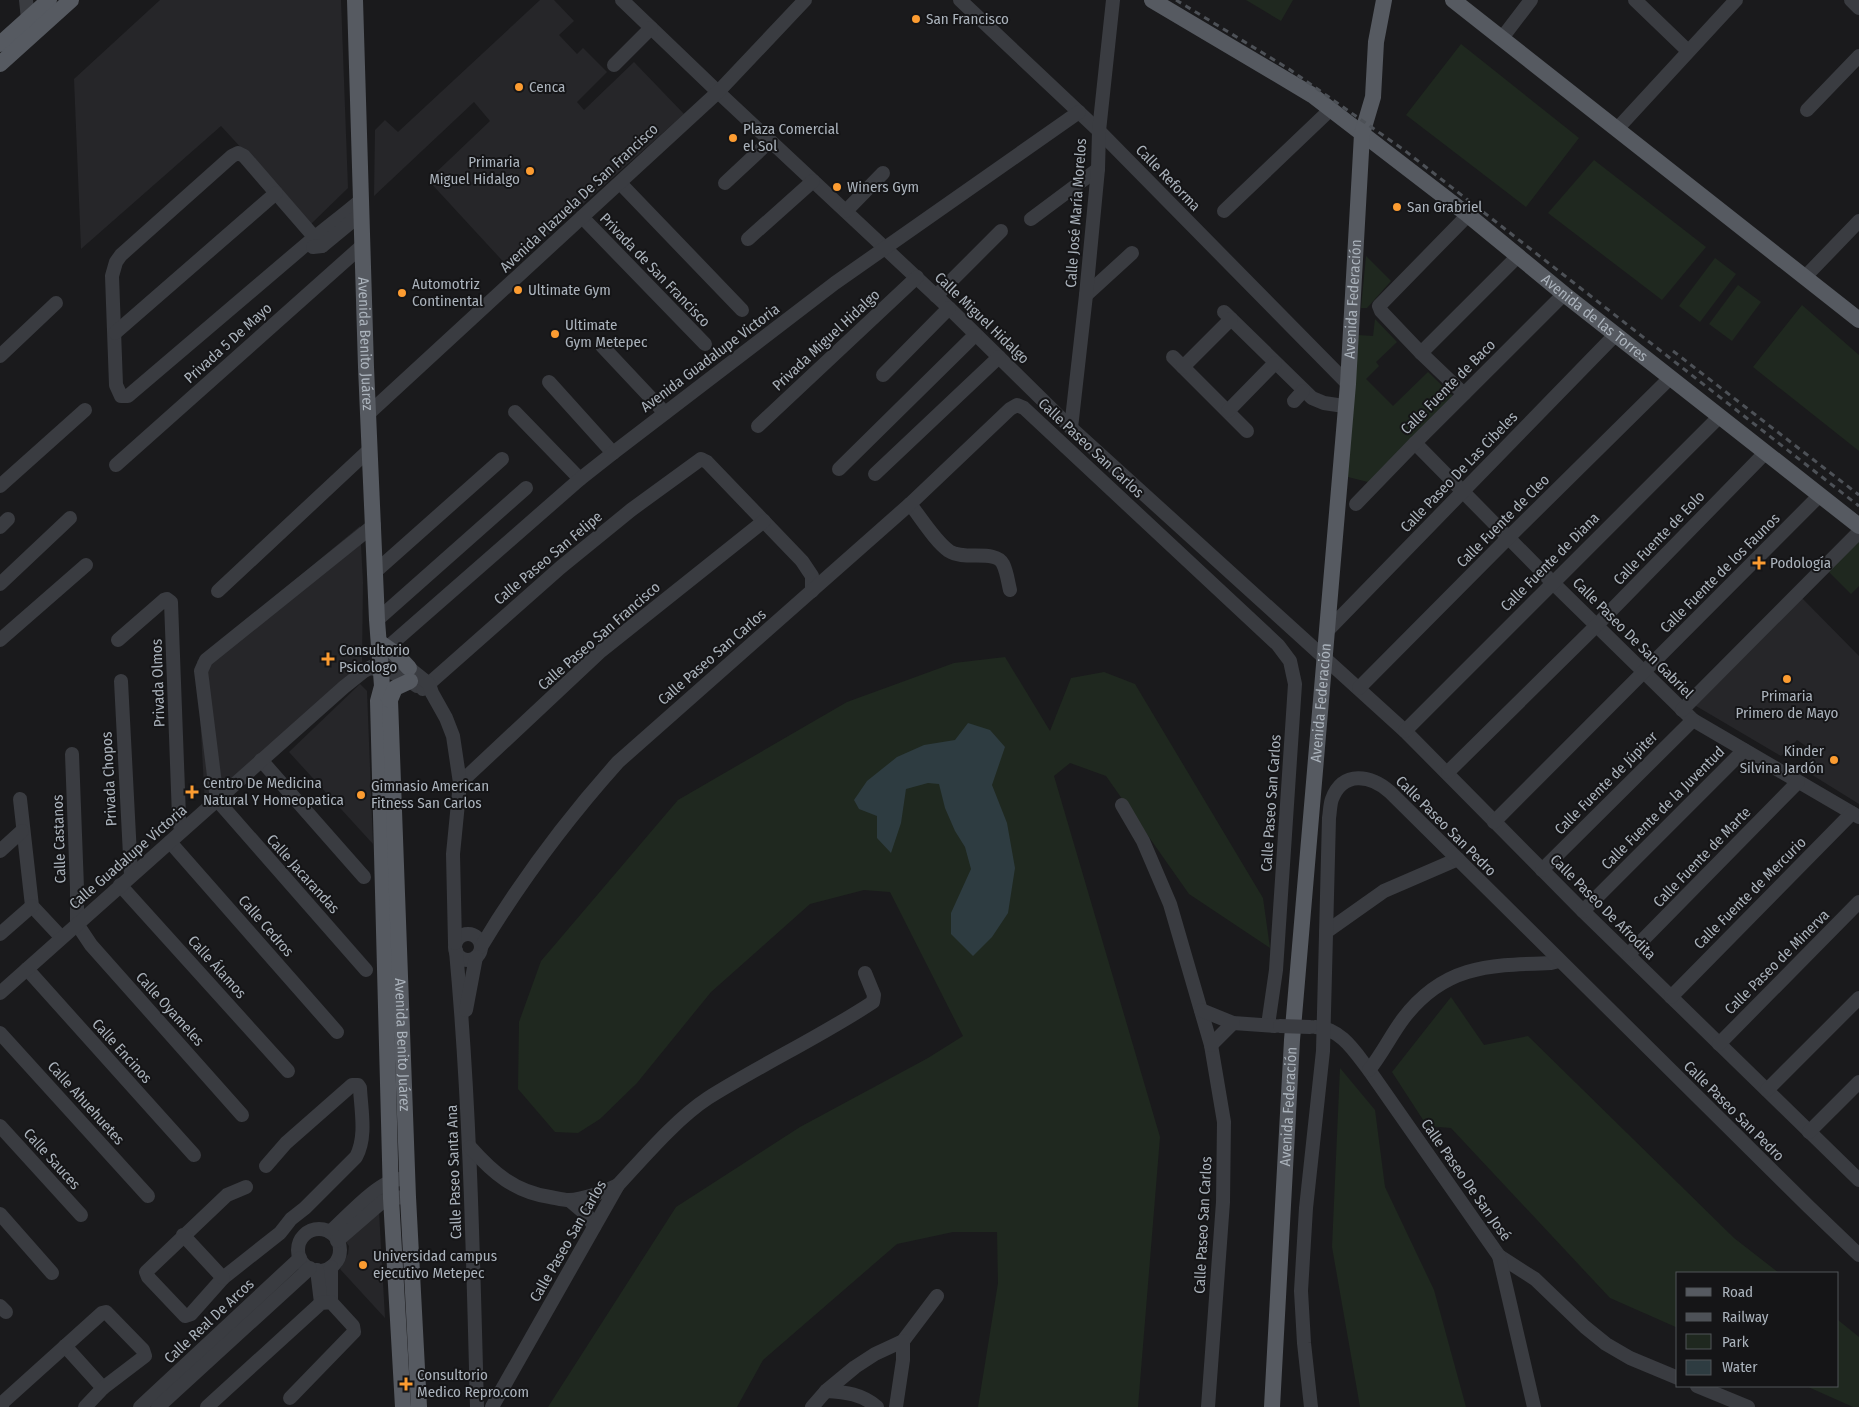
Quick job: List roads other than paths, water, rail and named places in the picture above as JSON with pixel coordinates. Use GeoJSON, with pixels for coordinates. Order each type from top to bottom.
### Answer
{"type":"FeatureCollection","features":[{"type":"Feature","properties":{"kind":"main road"},"geometry":{"type":"LineString","coordinates":[[0,44],[49,0]]}},
{"type":"Feature","properties":{"kind":"main road"},"geometry":{"type":"LineString","coordinates":[[0,64],[71,0]]}},
{"type":"Feature","properties":{"kind":"main road","name":"Avenida Benito Juárez"},"geometry":{"type":"LineString","coordinates":[[355,0],[369,450],[380,661],[378,701],[391,1198],[404,1407]]}},
{"type":"Feature","properties":{"kind":"main road","name":"Avenida de las Torres"},"geometry":{"type":"LineString","coordinates":[[1152,0],[1331,108],[1859,526]]}},
{"type":"Feature","properties":{"kind":"main road","name":"Avenida Federación"},"geometry":{"type":"LineString","coordinates":[[1272,1407],[1292,1040],[1344,406],[1348,384],[1362,134],[1373,97],[1376,42],[1384,0]]}},
{"type":"Feature","properties":{"kind":"main road"},"geometry":{"type":"LineString","coordinates":[[1453,0],[1754,235],[1859,320]]}},
{"type":"Feature","properties":{"kind":"main road"},"geometry":{"type":"LineString","coordinates":[[380,661],[402,659],[420,683],[395,688],[390,700]]}},
{"type":"Feature","properties":{"kind":"main road","name":"Avenida Benito Juárez"},"geometry":{"type":"LineString","coordinates":[[380,661],[390,700],[408,1197],[418,1407]]}},
{"type":"Feature","properties":{"kind":"street"},"geometry":{"type":"LineString","coordinates":[[26,0],[28,19]]}},
{"type":"Feature","properties":{"kind":"street","name":"Calle Miguel Hidalgo"},"geometry":{"type":"LineString","coordinates":[[622,0],[950,308],[1071,428],[1324,656]]}},
{"type":"Feature","properties":{"kind":"street","name":"Avenida Plazuela De San Francisco"},"geometry":{"type":"LineString","coordinates":[[368,414],[718,92],[805,0]]}},
{"type":"Feature","properties":{"kind":"street","name":"Calle Reforma"},"geometry":{"type":"LineString","coordinates":[[960,0],[1099,131],[1348,384]]}},
{"type":"Feature","properties":{"kind":"street","name":"Calle José María Morelos"},"geometry":{"type":"LineString","coordinates":[[1071,428],[1086,295],[1098,169],[1099,131],[1113,0]]}},
{"type":"Feature","properties":{"kind":"street"},"geometry":{"type":"LineString","coordinates":[[1502,38],[1531,0]]}},
{"type":"Feature","properties":{"kind":"street"},"geometry":{"type":"LineString","coordinates":[[1635,0],[1688,51]]}},
{"type":"Feature","properties":{"kind":"street"},"geometry":{"type":"LineString","coordinates":[[1617,129],[1736,0]]}},
{"type":"Feature","properties":{"kind":"street"},"geometry":{"type":"LineString","coordinates":[[1851,0],[1859,8]]}},
{"type":"Feature","properties":{"kind":"street"},"geometry":{"type":"LineString","coordinates":[[614,65],[651,28]]}},
{"type":"Feature","properties":{"kind":"street"},"geometry":{"type":"LineString","coordinates":[[1807,110],[1859,56]]}},
{"type":"Feature","properties":{"kind":"street"},"geometry":{"type":"LineString","coordinates":[[1224,211],[1331,108]]}},
{"type":"Feature","properties":{"kind":"street","name":"Avenida Guadalupe Victoria"},"geometry":{"type":"LineString","coordinates":[[380,661],[580,479],[613,453],[885,247],[1079,112]]}},
{"type":"Feature","properties":{"kind":"street"},"geometry":{"type":"LineString","coordinates":[[725,183],[770,141]]}},
{"type":"Feature","properties":{"kind":"street"},"geometry":{"type":"LineString","coordinates":[[318,242],[244,156],[238,153],[232,156],[116,262],[112,276],[116,385],[120,396],[128,396],[303,248],[318,242],[361,206]]}},
{"type":"Feature","properties":{"kind":"street"},"geometry":{"type":"LineString","coordinates":[[1031,219],[1098,169]]}},
{"type":"Feature","properties":{"kind":"street"},"geometry":{"type":"LineString","coordinates":[[846,211],[883,173]]}},
{"type":"Feature","properties":{"kind":"street"},"geometry":{"type":"LineString","coordinates":[[748,239],[813,181]]}},
{"type":"Feature","properties":{"kind":"street"},"geometry":{"type":"LineString","coordinates":[[620,183],[742,310]]}},
{"type":"Feature","properties":{"kind":"street"},"geometry":{"type":"LineString","coordinates":[[114,333],[276,193]]}},
{"type":"Feature","properties":{"kind":"street"},"geometry":{"type":"LineString","coordinates":[[1464,394],[1421,353],[1381,311],[1379,306],[1468,215]]}},
{"type":"Feature","properties":{"kind":"street","name":"Privada de San Francisco"},"geometry":{"type":"LineString","coordinates":[[582,217],[705,344]]}},
{"type":"Feature","properties":{"kind":"street"},"geometry":{"type":"LineString","coordinates":[[1805,277],[1859,221]]}},
{"type":"Feature","properties":{"kind":"street"},"geometry":{"type":"LineString","coordinates":[[936,296],[1001,231]]}},
{"type":"Feature","properties":{"kind":"street","name":"Privada 5 De Mayo"},"geometry":{"type":"LineString","coordinates":[[116,465],[363,244]]}},
{"type":"Feature","properties":{"kind":"street"},"geometry":{"type":"LineString","coordinates":[[1086,295],[1132,253]]}},
{"type":"Feature","properties":{"kind":"street"},"geometry":{"type":"LineString","coordinates":[[1421,353],[1518,256]]}},
{"type":"Feature","properties":{"kind":"street","name":"Privada Miguel Hidalgo"},"geometry":{"type":"LineString","coordinates":[[758,426],[917,278]]}},
{"type":"Feature","properties":{"kind":"street","name":"Calle Fuente de Baco"},"geometry":{"type":"LineString","coordinates":[[1356,504],[1564,294]]}},
{"type":"Feature","properties":{"kind":"street"},"geometry":{"type":"LineString","coordinates":[[0,356],[56,303]]}},
{"type":"Feature","properties":{"kind":"street"},"geometry":{"type":"LineString","coordinates":[[883,376],[950,308]]}},
{"type":"Feature","properties":{"kind":"street"},"geometry":{"type":"LineString","coordinates":[[1247,431],[1178,362],[1227,316],[1275,363],[1299,396],[1318,402],[1344,406]]}},
{"type":"Feature","properties":{"kind":"street","name":"Calle Paseo De Las Cibeles"},"geometry":{"type":"LineString","coordinates":[[1326,632],[1616,334]]}},
{"type":"Feature","properties":{"kind":"street"},"geometry":{"type":"LineString","coordinates":[[839,469],[976,335]]}},
{"type":"Feature","properties":{"kind":"street"},"geometry":{"type":"LineString","coordinates":[[602,346],[665,413]]}},
{"type":"Feature","properties":{"kind":"street"},"geometry":{"type":"LineString","coordinates":[[875,474],[999,357]]}},
{"type":"Feature","properties":{"kind":"street"},"geometry":{"type":"LineString","coordinates":[[1228,411],[1275,363]]}},
{"type":"Feature","properties":{"kind":"street","name":"Calle Fuente de Cleo"},"geometry":{"type":"LineString","coordinates":[[1359,688],[1670,378]]}},
{"type":"Feature","properties":{"kind":"street"},"geometry":{"type":"LineString","coordinates":[[549,382],[613,453]]}},
{"type":"Feature","properties":{"kind":"street","name":"Calle Paseo San Carlos"},"geometry":{"type":"LineString","coordinates":[[455,947],[459,937],[474,943],[501,913],[588,796],[618,762],[838,569],[910,504],[1013,406],[1021,406],[1264,631],[1290,661],[1295,684],[1274,1025]]}},
{"type":"Feature","properties":{"kind":"street"},"geometry":{"type":"LineString","coordinates":[[0,486],[85,410]]}},
{"type":"Feature","properties":{"kind":"street"},"geometry":{"type":"LineString","coordinates":[[516,412],[580,479]]}},
{"type":"Feature","properties":{"kind":"street","name":"Calle Fuente de Diana"},"geometry":{"type":"LineString","coordinates":[[1405,731],[1719,417]]}},
{"type":"Feature","properties":{"kind":"street","name":"Calle Paseo De San Gabriel"},"geometry":{"type":"LineString","coordinates":[[1415,443],[1552,582],[1693,720],[1855,815]]}},
{"type":"Feature","properties":{"kind":"street"},"geometry":{"type":"LineString","coordinates":[[218,591],[369,450]]}},
{"type":"Feature","properties":{"kind":"street","name":"Calle Fuente de Eolo"},"geometry":{"type":"LineString","coordinates":[[1448,772],[1597,625],[1765,453]]}},
{"type":"Feature","properties":{"kind":"street"},"geometry":{"type":"LineString","coordinates":[[376,571],[502,459]]}},
{"type":"Feature","properties":{"kind":"street","name":"Calle Paseo San Felipe"},"geometry":{"type":"LineString","coordinates":[[420,683],[630,510],[701,459],[707,462],[764,520]]}},
{"type":"Feature","properties":{"kind":"street"},"geometry":{"type":"LineString","coordinates":[[377,620],[526,488]]}},
{"type":"Feature","properties":{"kind":"street","name":"Calle Fuente de los Faunos"},"geometry":{"type":"LineString","coordinates":[[1494,822],[1820,495]]}},
{"type":"Feature","properties":{"kind":"street"},"geometry":{"type":"LineString","coordinates":[[910,504],[950,552],[960,556],[995,557],[1002,562],[1010,590]]}},
{"type":"Feature","properties":{"kind":"street"},"geometry":{"type":"LineString","coordinates":[[0,584],[70,518]]}},
{"type":"Feature","properties":{"kind":"street"},"geometry":{"type":"LineString","coordinates":[[764,520],[802,561],[812,576],[812,591]]}},
{"type":"Feature","properties":{"kind":"street","name":"Calle Paseo San Francisco"},"geometry":{"type":"LineString","coordinates":[[460,784],[601,651],[764,520]]}},
{"type":"Feature","properties":{"kind":"street"},"geometry":{"type":"LineString","coordinates":[[217,800],[201,671],[204,663],[374,525]]}},
{"type":"Feature","properties":{"kind":"street"},"geometry":{"type":"LineString","coordinates":[[1682,710],[1859,532]]}},
{"type":"Feature","properties":{"kind":"street"},"geometry":{"type":"LineString","coordinates":[[802,561],[819,569],[838,569]]}},
{"type":"Feature","properties":{"kind":"street"},"geometry":{"type":"LineString","coordinates":[[0,640],[86,564]]}},
{"type":"Feature","properties":{"kind":"street","name":"Privada Olmos"},"geometry":{"type":"LineString","coordinates":[[118,640],[164,600],[167,599],[171,602],[181,831]]}},
{"type":"Feature","properties":{"kind":"street","name":"Calle Paseo De Afrodita"},"geometry":{"type":"LineString","coordinates":[[1324,656],[1448,772],[1494,822],[1629,954],[1670,997],[1809,1132],[1857,1175]]}},
{"type":"Feature","properties":{"kind":"street"},"geometry":{"type":"LineString","coordinates":[[380,661],[401,675],[420,683]]}},
{"type":"Feature","properties":{"kind":"street","name":"Calle Guadalupe Victoria"},"geometry":{"type":"LineString","coordinates":[[0,993],[344,687],[380,661]]}},
{"type":"Feature","properties":{"kind":"street","name":"Privada Chopos"},"geometry":{"type":"LineString","coordinates":[[121,681],[131,875]]}},
{"type":"Feature","properties":{"kind":"street","name":"Calle Paseo Santa Ana"},"geometry":{"type":"LineString","coordinates":[[420,683],[446,718],[453,736],[460,784],[453,854],[455,947],[463,1025],[470,1147],[477,1407]]}},
{"type":"Feature","properties":{"kind":"street","name":"Calle Fuente de Júpiter"},"geometry":{"type":"LineString","coordinates":[[1542,870],[1693,720]]}},
{"type":"Feature","properties":{"kind":"street","name":"Calle Fuente de la Juventud"},"geometry":{"type":"LineString","coordinates":[[1583,911],[1744,750]]}},
{"type":"Feature","properties":{"kind":"street","name":"Calle Castanos"},"geometry":{"type":"LineString","coordinates":[[72,754],[77,924]]}},
{"type":"Feature","properties":{"kind":"street"},"geometry":{"type":"LineString","coordinates":[[262,760],[364,876]]}},
{"type":"Feature","properties":{"kind":"street","name":"Calle Paseo San Pedro"},"geometry":{"type":"LineString","coordinates":[[1311,1407],[1304,1343],[1302,1291],[1317,1027],[1326,932],[1329,818],[1332,799],[1339,786],[1350,780],[1365,778],[1378,782],[1383,786],[1808,1207],[1859,1254]]}},
{"type":"Feature","properties":{"kind":"street","name":"Calle Fuente de Marte"},"geometry":{"type":"LineString","coordinates":[[1629,954],[1798,782]]}},
{"type":"Feature","properties":{"kind":"street"},"geometry":{"type":"LineString","coordinates":[[20,799],[22,831],[32,906],[62,937]]}},
{"type":"Feature","properties":{"kind":"street","name":"Calle Jacarandas"},"geometry":{"type":"LineString","coordinates":[[217,800],[366,970]]}},
{"type":"Feature","properties":{"kind":"street","name":"Calle Paseo San Carlos"},"geometry":{"type":"LineString","coordinates":[[1122,805],[1143,840],[1170,904],[1211,1045],[1224,1122],[1223,1202],[1208,1407]]}},
{"type":"Feature","properties":{"kind":"street","name":"Calle Fuente de Mercurio"},"geometry":{"type":"LineString","coordinates":[[1670,997],[1855,815]]}},
{"type":"Feature","properties":{"kind":"street"},"geometry":{"type":"LineString","coordinates":[[0,851],[22,831]]}},
{"type":"Feature","properties":{"kind":"street","name":"Calle Cedros"},"geometry":{"type":"LineString","coordinates":[[170,842],[337,1032]]}},
{"type":"Feature","properties":{"kind":"street"},"geometry":{"type":"LineString","coordinates":[[1326,932],[1384,891],[1420,874],[1458,860]]}},
{"type":"Feature","properties":{"kind":"street","name":"Calle Álamos"},"geometry":{"type":"LineString","coordinates":[[120,885],[288,1071]]}},
{"type":"Feature","properties":{"kind":"street","name":"Calle Paseo Santa Ana"},"geometry":{"type":"LineString","coordinates":[[454,894],[474,943],[463,1025]]}},
{"type":"Feature","properties":{"kind":"street","name":"Calle Paseo de Minerva"},"geometry":{"type":"LineString","coordinates":[[1719,1044],[1859,902]]}},
{"type":"Feature","properties":{"kind":"street"},"geometry":{"type":"LineString","coordinates":[[0,934],[32,906]]}},
{"type":"Feature","properties":{"kind":"street","name":"Calle Oyameles"},"geometry":{"type":"LineString","coordinates":[[77,924],[91,945],[242,1115]]}},
{"type":"Feature","properties":{"kind":"street"},"geometry":{"type":"LineString","coordinates":[[455,947],[458,956],[466,960],[474,943]]}},
{"type":"Feature","properties":{"kind":"street"},"geometry":{"type":"LineString","coordinates":[[1369,1070],[1412,1008],[1431,991],[1451,979],[1472,970],[1499,965],[1551,963],[1559,960]]}},
{"type":"Feature","properties":{"kind":"street","name":"Calle Encinos"},"geometry":{"type":"LineString","coordinates":[[26,969],[194,1155]]}},
{"type":"Feature","properties":{"kind":"street","name":"Calle Paseo San Carlos"},"geometry":{"type":"LineString","coordinates":[[492,1407],[618,1185],[645,1155],[707,1099],[873,1002],[874,995],[865,973]]}},
{"type":"Feature","properties":{"kind":"street"},"geometry":{"type":"LineString","coordinates":[[1767,1090],[1859,998]]}},
{"type":"Feature","properties":{"kind":"street"},"geometry":{"type":"LineString","coordinates":[[1201,1010],[1233,1023],[1317,1027]]}},
{"type":"Feature","properties":{"kind":"street"},"geometry":{"type":"LineString","coordinates":[[1211,1045],[1233,1023]]}},
{"type":"Feature","properties":{"kind":"street","name":"Calle Paseo De San José"},"geometry":{"type":"LineString","coordinates":[[1317,1027],[1342,1038],[1369,1070],[1499,1256],[1535,1279],[1585,1327],[1606,1344],[1630,1358],[1676,1377]]}},
{"type":"Feature","properties":{"kind":"street","name":"Calle Ahuehuetes"},"geometry":{"type":"LineString","coordinates":[[0,1033],[148,1196]]}},
{"type":"Feature","properties":{"kind":"street"},"geometry":{"type":"LineString","coordinates":[[1809,1132],[1859,1082]]}},
{"type":"Feature","properties":{"kind":"street"},"geometry":{"type":"LineString","coordinates":[[246,1187],[227,1196],[183,1235],[146,1272],[148,1277],[181,1314],[188,1316],[192,1314],[224,1278],[280,1233],[291,1219],[305,1208],[356,1157],[361,1148],[362,1138],[360,1088],[358,1085],[352,1085],[337,1098],[286,1143],[266,1166]]}},
{"type":"Feature","properties":{"kind":"street","name":"Calle Sauces"},"geometry":{"type":"LineString","coordinates":[[0,1126],[81,1214]]}},
{"type":"Feature","properties":{"kind":"street"},"geometry":{"type":"LineString","coordinates":[[470,1147],[488,1167],[506,1181],[526,1191],[543,1196],[569,1200],[598,1194],[618,1185]]}},
{"type":"Feature","properties":{"kind":"street"},"geometry":{"type":"LineString","coordinates":[[334,1236],[380,1187],[391,1180],[408,1178]]}},
{"type":"Feature","properties":{"kind":"street"},"geometry":{"type":"LineString","coordinates":[[334,1236],[379,1204],[391,1198],[408,1197]]}},
{"type":"Feature","properties":{"kind":"street"},"geometry":{"type":"LineString","coordinates":[[569,1200],[588,1216],[594,1227]]}},
{"type":"Feature","properties":{"kind":"street"},"geometry":{"type":"LineString","coordinates":[[305,1208],[314,1229]]}},
{"type":"Feature","properties":{"kind":"street"},"geometry":{"type":"LineString","coordinates":[[0,1214],[52,1273]]}},
{"type":"Feature","properties":{"kind":"street"},"geometry":{"type":"LineString","coordinates":[[290,1398],[354,1332],[353,1326],[326,1302],[314,1266],[298,1246],[304,1235],[314,1229],[325,1230],[334,1236],[339,1255],[336,1262],[314,1266]]}},
{"type":"Feature","properties":{"kind":"street"},"geometry":{"type":"LineString","coordinates":[[280,1233],[300,1240]]}},
{"type":"Feature","properties":{"kind":"street"},"geometry":{"type":"LineString","coordinates":[[183,1235],[224,1278]]}},
{"type":"Feature","properties":{"kind":"street"},"geometry":{"type":"LineString","coordinates":[[1499,1256],[1535,1406]]}},
{"type":"Feature","properties":{"kind":"street","name":"Calle Real De Arcos"},"geometry":{"type":"LineString","coordinates":[[140,1407],[314,1266]]}},
{"type":"Feature","properties":{"kind":"street","name":"Calle Real De Arcos"},"geometry":{"type":"LineString","coordinates":[[158,1407],[314,1266]]}},
{"type":"Feature","properties":{"kind":"street"},"geometry":{"type":"LineString","coordinates":[[812,1407],[826,1391],[861,1363],[903,1341],[937,1296]]}},
{"type":"Feature","properties":{"kind":"street"},"geometry":{"type":"LineString","coordinates":[[207,1407],[326,1302]]}},
{"type":"Feature","properties":{"kind":"street"},"geometry":{"type":"LineString","coordinates":[[2,1407],[2,1403],[102,1313],[106,1312],[143,1350],[145,1356],[103,1388],[86,1407]]}},
{"type":"Feature","properties":{"kind":"street"},"geometry":{"type":"LineString","coordinates":[[896,1407],[903,1360],[903,1341]]}},
{"type":"Feature","properties":{"kind":"street"},"geometry":{"type":"LineString","coordinates":[[65,1346],[103,1388]]}},
{"type":"Feature","properties":{"kind":"street"},"geometry":{"type":"LineString","coordinates":[[1699,1387],[1748,1407]]}},
{"type":"Feature","properties":{"kind":"street"},"geometry":{"type":"LineString","coordinates":[[826,1391],[858,1395],[877,1407]]}},
{"type":"Feature","properties":{"kind":"water"},"geometry":{"type":"Polygon","coordinates":[[[968,723],[990,730],[1005,747],[992,785],[1007,823],[1015,868],[1008,913],[992,937],[973,956],[951,934],[951,913],[971,869],[965,847],[955,831],[945,808],[939,784],[928,783],[906,789],[901,823],[891,853],[877,838],[877,816],[859,809],[854,800],[867,781],[897,757],[924,745],[955,740],[968,723]]]}},
{"type":"Feature","properties":{"kind":"railway"},"geometry":{"type":"LineString","coordinates":[[1176,0],[1289,69],[1404,150],[1859,506]]}},
{"type":"Feature","properties":{"kind":"railway"},"geometry":{"type":"LineString","coordinates":[[1673,351],[1859,495]]}},
{"type":"Feature","properties":{"kind":"place","name":"San Francisco"},"geometry":{"type":"Point","coordinates":[916,19]}},
{"type":"Feature","properties":{"kind":"place","name":"Cenca"},"geometry":{"type":"Point","coordinates":[519,87]}},
{"type":"Feature","properties":{"kind":"place","name":"Plaza Comercial el Sol"},"geometry":{"type":"Point","coordinates":[733,138]}},
{"type":"Feature","properties":{"kind":"place","name":"Primaria Miguel Hidalgo"},"geometry":{"type":"Point","coordinates":[530,171]}},
{"type":"Feature","properties":{"kind":"place","name":"Winers Gym"},"geometry":{"type":"Point","coordinates":[837,187]}},
{"type":"Feature","properties":{"kind":"place","name":"San Grabriel"},"geometry":{"type":"Point","coordinates":[1397,207]}},
{"type":"Feature","properties":{"kind":"place","name":"Ultimate Gym"},"geometry":{"type":"Point","coordinates":[518,290]}},
{"type":"Feature","properties":{"kind":"place","name":"Automotriz Continental"},"geometry":{"type":"Point","coordinates":[402,293]}},
{"type":"Feature","properties":{"kind":"place","name":"Ultimate Gym Metepec"},"geometry":{"type":"Point","coordinates":[555,334]}},
{"type":"Feature","properties":{"kind":"place","name":"Podología"},"geometry":{"type":"Point","coordinates":[1759,563]}},
{"type":"Feature","properties":{"kind":"place","name":"Consultorio Psicologo"},"geometry":{"type":"Point","coordinates":[328,659]}},
{"type":"Feature","properties":{"kind":"place","name":"Primaria Primero de Mayo"},"geometry":{"type":"Point","coordinates":[1787,679]}},
{"type":"Feature","properties":{"kind":"place","name":"Kinder Silvina Jardón"},"geometry":{"type":"Point","coordinates":[1834,760]}},
{"type":"Feature","properties":{"kind":"place","name":"Centro De Medicina Natural Y Homeopatica"},"geometry":{"type":"Point","coordinates":[192,792]}},
{"type":"Feature","properties":{"kind":"place","name":"Gimnasio American Fitness San Carlos"},"geometry":{"type":"Point","coordinates":[361,795]}},
{"type":"Feature","properties":{"kind":"place","name":"Universidad campus ejecutivo Metepec"},"geometry":{"type":"Point","coordinates":[363,1265]}},
{"type":"Feature","properties":{"kind":"place","name":"Consultorio Medico Repro.com"},"geometry":{"type":"Point","coordinates":[406,1384]}}]}
